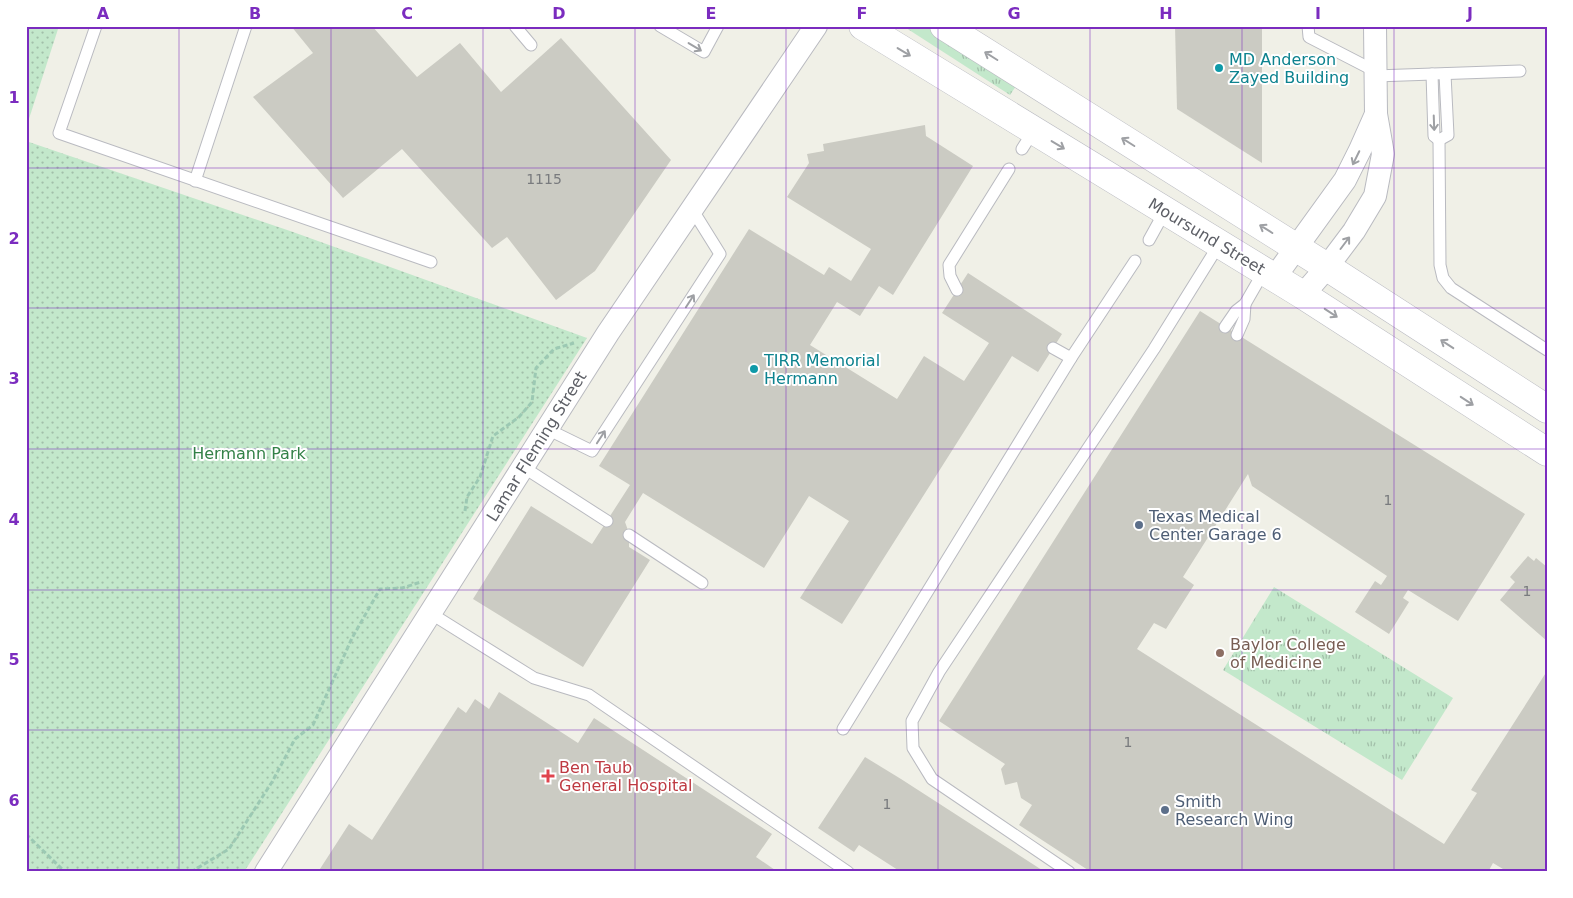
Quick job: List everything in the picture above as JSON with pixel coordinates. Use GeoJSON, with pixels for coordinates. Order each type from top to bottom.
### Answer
{"type":"FeatureCollection","features":[{"type":"Feature","properties":{"kind":"street","name":"Lamar Fleming Street"},"geometry":{"type":"LineString","coordinates":[[266,872],[608,333],[816,26]]}},
{"type":"Feature","properties":{"kind":"street","name":"Moursund Street"},"geometry":{"type":"LineString","coordinates":[[863,26],[1028,140],[1166,210],[1303,294],[1547,452]]}},
{"type":"Feature","properties":{"kind":"street"},"geometry":{"type":"LineString","coordinates":[[944,26],[1327,267],[1547,409]]}},
{"type":"Feature","properties":{"kind":"street"},"geometry":{"type":"LineString","coordinates":[[1303,294],[1327,267],[1354,231],[1375,196],[1383,154],[1376,114],[1375,26]]}},
{"type":"Feature","properties":{"kind":"street"},"geometry":{"type":"LineString","coordinates":[[1270,274],[1297,248],[1345,180],[1376,114]]}},
{"type":"Feature","properties":{"kind":"lane"},"geometry":{"type":"LineString","coordinates":[[96,26],[59,133],[431,262]]}},
{"type":"Feature","properties":{"kind":"lane"},"geometry":{"type":"LineString","coordinates":[[195,181],[246,26]]}},
{"type":"Feature","properties":{"kind":"lane"},"geometry":{"type":"LineString","coordinates":[[515,26],[531,45]]}},
{"type":"Feature","properties":{"kind":"lane"},"geometry":{"type":"LineString","coordinates":[[660,26],[704,52],[718,26]]}},
{"type":"Feature","properties":{"kind":"lane"},"geometry":{"type":"LineString","coordinates":[[1308,26],[1309,37],[1375,74],[1520,71]]}},
{"type":"Feature","properties":{"kind":"lane"},"geometry":{"type":"LineString","coordinates":[[1432,74],[1434,136],[1439,140]]}},
{"type":"Feature","properties":{"kind":"lane"},"geometry":{"type":"LineString","coordinates":[[1439,140],[1448,135],[1445,74]]}},
{"type":"Feature","properties":{"kind":"lane"},"geometry":{"type":"LineString","coordinates":[[1439,140],[1440,256],[1443,278],[1451,288],[1547,350]]}},
{"type":"Feature","properties":{"kind":"lane"},"geometry":{"type":"LineString","coordinates":[[957,290],[950,276],[949,264],[1009,169]]}},
{"type":"Feature","properties":{"kind":"lane"},"geometry":{"type":"LineString","coordinates":[[547,429],[592,451],[720,254],[692,209]]}},
{"type":"Feature","properties":{"kind":"lane"},"geometry":{"type":"LineString","coordinates":[[1149,240],[1166,210]]}},
{"type":"Feature","properties":{"kind":"lane"},"geometry":{"type":"LineString","coordinates":[[1069,872],[932,779],[913,748],[912,721],[938,672],[1154,349],[1220,243]]}},
{"type":"Feature","properties":{"kind":"lane"},"geometry":{"type":"LineString","coordinates":[[843,729],[1071,358],[1135,261]]}},
{"type":"Feature","properties":{"kind":"lane"},"geometry":{"type":"LineString","coordinates":[[1225,327],[1236,311],[1245,304],[1270,274]]}},
{"type":"Feature","properties":{"kind":"lane"},"geometry":{"type":"LineString","coordinates":[[1237,335],[1244,319],[1245,304]]}},
{"type":"Feature","properties":{"kind":"lane"},"geometry":{"type":"LineString","coordinates":[[1053,348],[1071,358]]}},
{"type":"Feature","properties":{"kind":"lane"},"geometry":{"type":"LineString","coordinates":[[523,467],[607,521]]}},
{"type":"Feature","properties":{"kind":"lane"},"geometry":{"type":"LineString","coordinates":[[629,535],[702,583]]}},
{"type":"Feature","properties":{"kind":"lane"},"geometry":{"type":"LineString","coordinates":[[430,613],[534,678],[589,695],[848,872]]}},
{"type":"Feature","properties":{"kind":"path"},"geometry":{"type":"LineString","coordinates":[[465,512],[467,497],[480,477],[493,436],[519,417],[532,402],[536,368],[554,349],[608,333]]}},
{"type":"Feature","properties":{"kind":"path"},"geometry":{"type":"LineString","coordinates":[[191,872],[229,849],[272,782],[295,738],[312,725],[352,638],[380,589],[402,588],[425,581]]}},
{"type":"Feature","properties":{"kind":"path"},"geometry":{"type":"LineString","coordinates":[[26,834],[65,872]]}},
{"type":"Feature","properties":{"kind":"green space"},"geometry":{"type":"Polygon","coordinates":[[[26,26],[59,26],[26,128],[26,26]]]}},
{"type":"Feature","properties":{"kind":"green space"},"geometry":{"type":"Polygon","coordinates":[[[903,26],[925,26],[1016,86],[1010,95],[903,26]]]}},
{"type":"Feature","properties":{"kind":"green space","name":"Hermann Park"},"geometry":{"type":"Polygon","coordinates":[[[26,141],[293,232],[587,338],[244,872],[26,872],[26,141]]]}},
{"type":"Feature","properties":{"kind":"green space"},"geometry":{"type":"Polygon","coordinates":[[[1274,587],[1453,698],[1402,780],[1223,670],[1274,587]]]}},
{"type":"Feature","properties":{"kind":"building"},"geometry":{"type":"Polygon","coordinates":[[[291,26],[372,26],[417,77],[460,43],[501,92],[561,38],[671,160],[595,271],[556,300],[507,237],[492,248],[402,149],[343,198],[253,97],[313,53],[291,26]]]}},
{"type":"Feature","properties":{"kind":"building","name":"MD Anderson Zayed Building"},"geometry":{"type":"Polygon","coordinates":[[[1175,26],[1262,26],[1262,163],[1177,109],[1175,26]]]}},
{"type":"Feature","properties":{"kind":"building","name":"TIRR Memorial Hermann"},"geometry":{"type":"Polygon","coordinates":[[[925,125],[926,136],[973,166],[893,295],[879,286],[860,316],[837,302],[810,345],[897,399],[924,356],[964,381],[989,343],[942,313],[968,273],[1062,334],[1038,372],[1012,356],[842,624],[800,598],[849,521],[809,496],[764,568],[643,493],[625,522],[629,533],[629,547],[650,560],[583,667],[473,599],[531,506],[592,544],[630,485],[599,466],[749,229],[824,275],[829,267],[851,281],[871,249],[787,197],[809,163],[807,154],[824,151],[823,144],[925,125]]]}},
{"type":"Feature","properties":{"kind":"building"},"geometry":{"type":"Polygon","coordinates":[[[1200,311],[1525,514],[1458,621],[1408,590],[1403,598],[1409,602],[1389,634],[1355,612],[1375,581],[1381,585],[1387,576],[1252,486],[1248,474],[1183,577],[1194,585],[1166,629],[1154,623],[1137,649],[1444,844],[1477,793],[1471,790],[1547,671],[1547,872],[1508,872],[1493,863],[1488,872],[1091,872],[1019,825],[1032,805],[1021,798],[1017,782],[1005,785],[1001,769],[1005,764],[939,721],[1200,311]]]}},
{"type":"Feature","properties":{"kind":"building"},"geometry":{"type":"Polygon","coordinates":[[[1528,556],[1534,561],[1536,558],[1547,567],[1547,641],[1500,600],[1515,582],[1510,577],[1528,556]]]}},
{"type":"Feature","properties":{"kind":"building","name":"Ben Taub General Hospital"},"geometry":{"type":"Polygon","coordinates":[[[499,692],[578,743],[594,718],[772,834],[756,857],[778,872],[318,872],[349,824],[372,840],[458,707],[466,713],[475,699],[489,709],[499,692]]]}},
{"type":"Feature","properties":{"kind":"building"},"geometry":{"type":"Polygon","coordinates":[[[865,757],[1045,872],[901,872],[859,845],[854,852],[818,828],[865,757]]]}},
{"type":"Feature","properties":{"kind":"place","name":"MD Anderson Zayed Building"},"geometry":{"type":"Point","coordinates":[1219,68]}},
{"type":"Feature","properties":{"kind":"place","name":"TIRR Memorial Hermann"},"geometry":{"type":"Point","coordinates":[754,369]}},
{"type":"Feature","properties":{"kind":"place","name":"Texas Medical Center Garage 6"},"geometry":{"type":"Point","coordinates":[1139,525]}},
{"type":"Feature","properties":{"kind":"place","name":"Baylor College of Medicine"},"geometry":{"type":"Point","coordinates":[1220,653]}},
{"type":"Feature","properties":{"kind":"place","name":"Ben Taub General Hospital"},"geometry":{"type":"Point","coordinates":[548,776]}},
{"type":"Feature","properties":{"kind":"place","name":"Smith Research Wing"},"geometry":{"type":"Point","coordinates":[1165,810]}}]}
